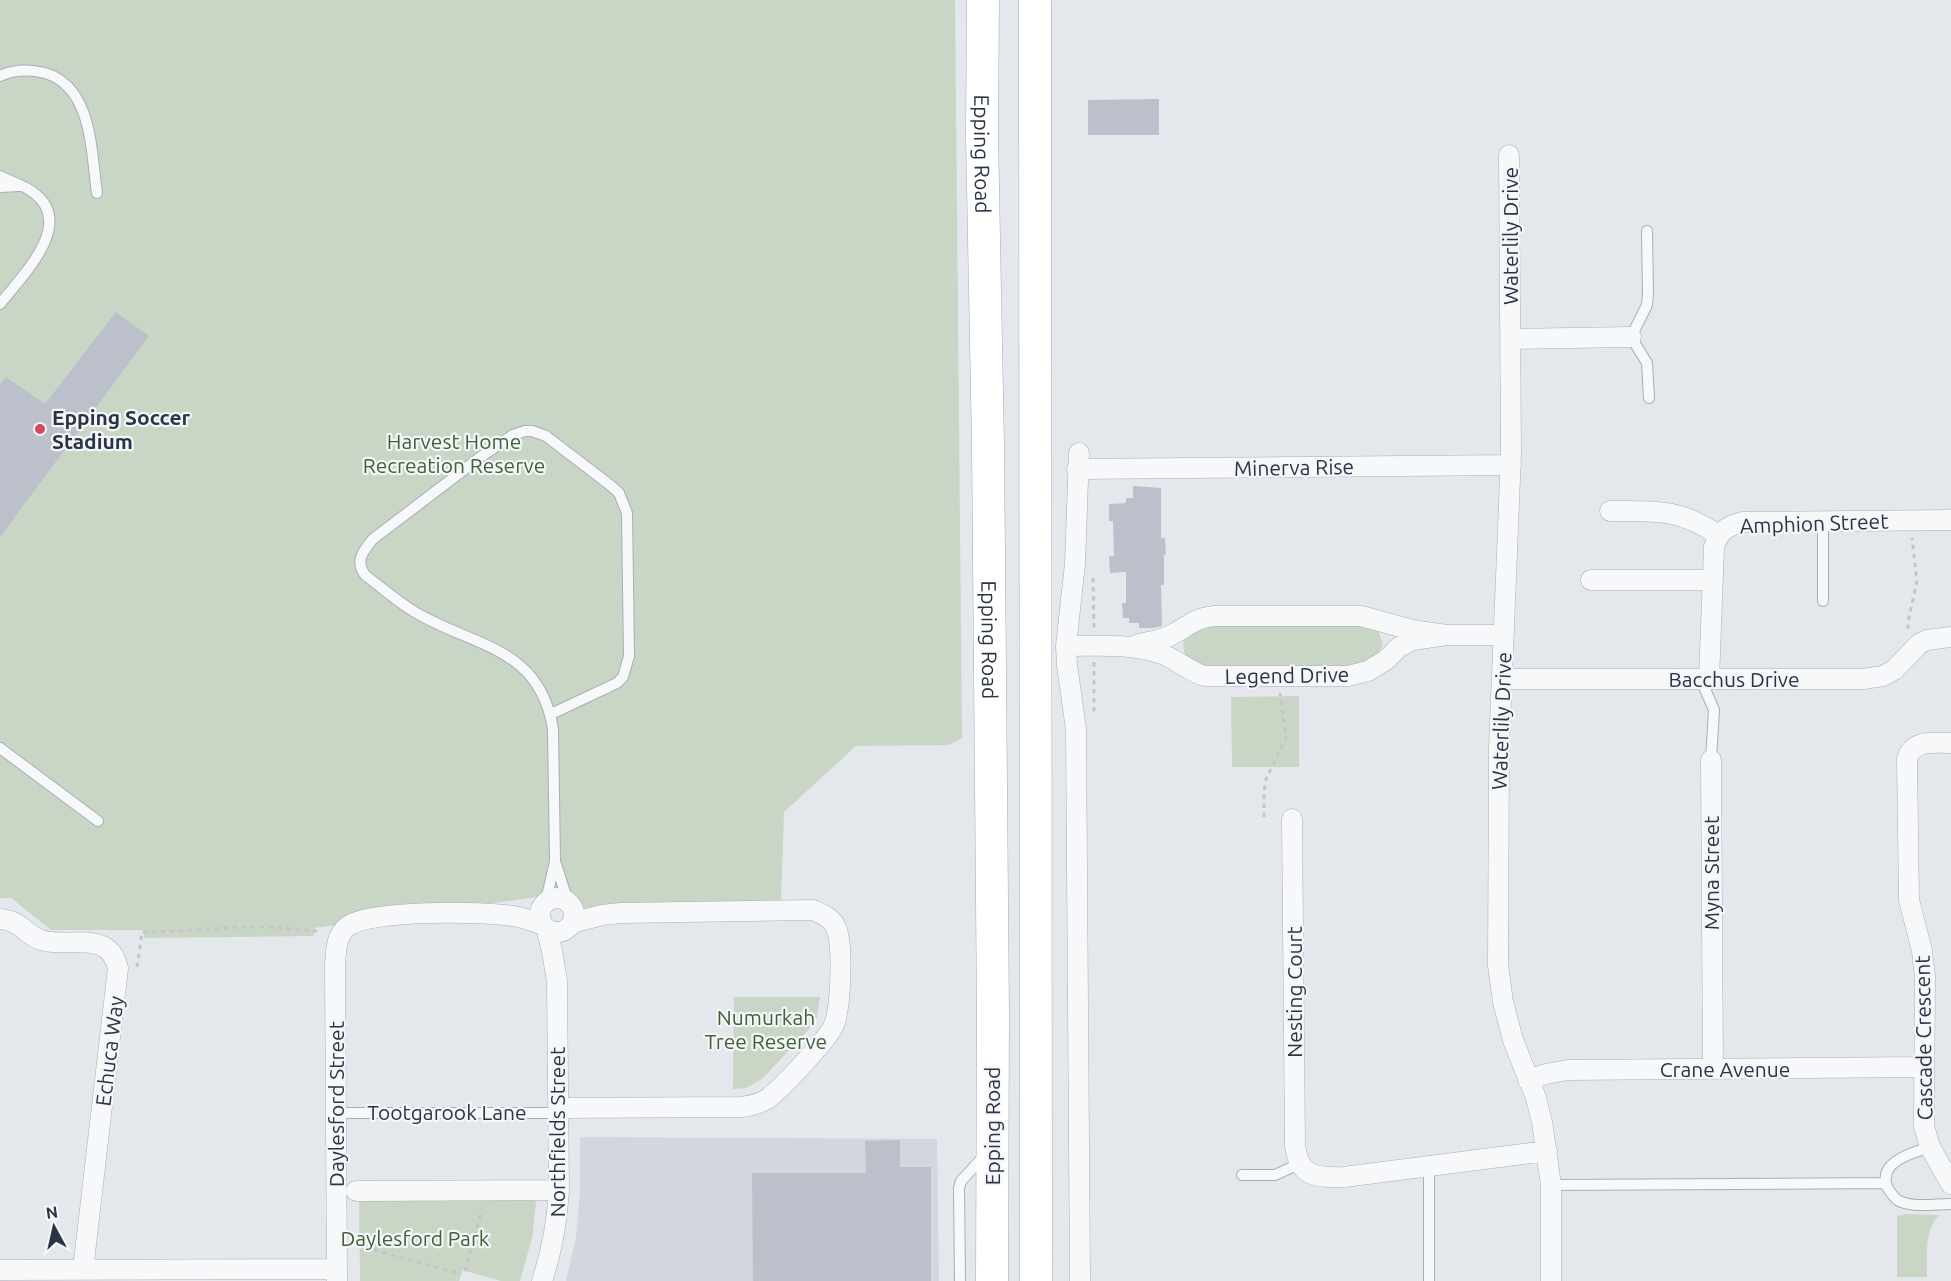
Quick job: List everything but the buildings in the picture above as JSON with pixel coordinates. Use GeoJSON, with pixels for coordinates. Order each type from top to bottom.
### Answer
{"type":"FeatureCollection","features":[{"type":"Feature","properties":{"kind":"main road","name":"Epping Road"},"geometry":{"type":"LineString","coordinates":[[983,0],[982,135],[988,445],[993,1002],[992,1281]]}},
{"type":"Feature","properties":{"kind":"main road","name":"Epping Road"},"geometry":{"type":"LineString","coordinates":[[1035,0],[1036,1281]]}},
{"type":"Feature","properties":{"kind":"street","name":"Waterlily Drive"},"geometry":{"type":"LineString","coordinates":[[1509,154],[1511,465],[1499,749],[1498,965],[1503,1002],[1513,1040],[1542,1122],[1547,1151],[1551,1185],[1551,1281]]}},
{"type":"Feature","properties":{"kind":"street"},"geometry":{"type":"LineString","coordinates":[[1511,339],[1630,338]]}},
{"type":"Feature","properties":{"kind":"street","name":"Minerva Rise"},"geometry":{"type":"LineString","coordinates":[[1066,646],[1075,564],[1078,461],[1511,465]]}},
{"type":"Feature","properties":{"kind":"street"},"geometry":{"type":"LineString","coordinates":[[1610,510],[1674,513],[1700,522],[1718,535]]}},
{"type":"Feature","properties":{"kind":"street","name":"Amphion Street"},"geometry":{"type":"LineString","coordinates":[[1705,680],[1714,548],[1718,535],[1728,526],[1742,522],[1951,520]]}},
{"type":"Feature","properties":{"kind":"street"},"geometry":{"type":"LineString","coordinates":[[1591,580],[1713,580]]}},
{"type":"Feature","properties":{"kind":"street","name":"Legend Drive"},"geometry":{"type":"LineString","coordinates":[[1066,646],[1122,646],[1156,641],[1175,634],[1198,618],[1215,616],[1360,615],[1412,630],[1446,634],[1504,635]]}},
{"type":"Feature","properties":{"kind":"street"},"geometry":{"type":"LineString","coordinates":[[1383,622],[1390,644],[1386,660]]}},
{"type":"Feature","properties":{"kind":"street"},"geometry":{"type":"LineString","coordinates":[[1186,666],[1179,653],[1179,640],[1187,624]]}},
{"type":"Feature","properties":{"kind":"street","name":"Legend Drive"},"geometry":{"type":"LineString","coordinates":[[1122,646],[1156,652],[1173,658],[1205,676],[1348,676],[1368,671],[1386,660],[1399,647],[1413,640],[1446,634]]}},
{"type":"Feature","properties":{"kind":"street","name":"Bacchus Drive"},"geometry":{"type":"LineString","coordinates":[[1502,679],[1875,678],[1894,670],[1919,644],[1927,640],[1951,637]]}},
{"type":"Feature","properties":{"kind":"street"},"geometry":{"type":"LineString","coordinates":[[1066,646],[1076,729],[1080,1281]]}},
{"type":"Feature","properties":{"kind":"street","name":"Cascade Crescent"},"geometry":{"type":"LineString","coordinates":[[1951,743],[1916,745],[1910,751],[1907,759],[1910,900],[1922,951],[1925,977],[1924,1126],[1930,1147],[1951,1184]]}},
{"type":"Feature","properties":{"kind":"street","name":"Myna Street"},"geometry":{"type":"LineString","coordinates":[[1711,760],[1713,1069]]}},
{"type":"Feature","properties":{"kind":"street","name":"Nesting Court"},"geometry":{"type":"LineString","coordinates":[[1292,819],[1295,1144],[1299,1164]]}},
{"type":"Feature","properties":{"kind":"street"},"geometry":{"type":"LineString","coordinates":[[490,914],[518,910],[557,897],[570,915]]}},
{"type":"Feature","properties":{"kind":"street"},"geometry":{"type":"LineString","coordinates":[[544,903],[539,915],[544,927]]}},
{"type":"Feature","properties":{"kind":"street"},"geometry":{"type":"LineString","coordinates":[[490,914],[531,920],[555,932],[570,915],[803,910],[821,913],[828,917],[837,930],[840,1001],[838,1013],[829,1034],[779,1089],[759,1103],[741,1107],[558,1110]]}},
{"type":"Feature","properties":{"kind":"street","name":"Daylesford Street"},"geometry":{"type":"LineString","coordinates":[[337,1275],[336,964],[338,941],[345,928],[357,921],[380,916],[490,914]]}},
{"type":"Feature","properties":{"kind":"street","name":"Northfields Street"},"geometry":{"type":"LineString","coordinates":[[557,981],[570,915]]}},
{"type":"Feature","properties":{"kind":"street","name":"Echuca Way"},"geometry":{"type":"LineString","coordinates":[[0,919],[12,921],[41,939],[97,944],[112,954],[118,969],[83,1270]]}},
{"type":"Feature","properties":{"kind":"street","name":"Northfields Street"},"geometry":{"type":"LineString","coordinates":[[542,1281],[555,1234],[559,1190],[557,981],[552,951],[544,927]]}},
{"type":"Feature","properties":{"kind":"street","name":"Crane Avenue"},"geometry":{"type":"LineString","coordinates":[[1528,1080],[1568,1070],[1923,1067]]}},
{"type":"Feature","properties":{"kind":"street"},"geometry":{"type":"LineString","coordinates":[[1299,1164],[1312,1175],[1325,1178],[1547,1151]]}},
{"type":"Feature","properties":{"kind":"street"},"geometry":{"type":"LineString","coordinates":[[356,1191],[559,1190]]}},
{"type":"Feature","properties":{"kind":"street"},"geometry":{"type":"LineString","coordinates":[[0,1270],[337,1275]]}},
{"type":"Feature","properties":{"kind":"lane"},"geometry":{"type":"LineString","coordinates":[[0,76],[11,71],[33,70],[51,75],[67,86],[79,101],[86,120],[97,193]]}},
{"type":"Feature","properties":{"kind":"lane"},"geometry":{"type":"LineString","coordinates":[[0,176],[35,193],[46,207],[50,221],[48,238],[0,304]]}},
{"type":"Feature","properties":{"kind":"lane"},"geometry":{"type":"LineString","coordinates":[[0,187],[22,186]]}},
{"type":"Feature","properties":{"kind":"lane"},"geometry":{"type":"LineString","coordinates":[[1647,231],[1647,305],[1630,338],[1647,363],[1648,398]]}},
{"type":"Feature","properties":{"kind":"lane"},"geometry":{"type":"LineString","coordinates":[[550,714],[617,683],[623,677],[629,642],[627,513],[619,493],[610,485],[546,436],[525,430],[513,435],[482,456],[373,539],[364,549],[360,562],[366,576],[419,615],[482,642],[515,660],[538,687],[550,714],[553,729],[555,861],[570,915]]}},
{"type":"Feature","properties":{"kind":"lane"},"geometry":{"type":"LineString","coordinates":[[1823,522],[1823,601]]}},
{"type":"Feature","properties":{"kind":"lane","name":"Myna Street"},"geometry":{"type":"LineString","coordinates":[[1705,680],[1714,710],[1711,760]]}},
{"type":"Feature","properties":{"kind":"lane"},"geometry":{"type":"LineString","coordinates":[[0,748],[98,821]]}},
{"type":"Feature","properties":{"kind":"lane"},"geometry":{"type":"LineString","coordinates":[[544,903],[555,861]]}},
{"type":"Feature","properties":{"kind":"lane","name":"Tootgarook Lane"},"geometry":{"type":"LineString","coordinates":[[336,1113],[558,1110]]}},
{"type":"Feature","properties":{"kind":"lane"},"geometry":{"type":"LineString","coordinates":[[1930,1147],[1894,1162],[1887,1172],[1886,1183],[1890,1192],[1898,1200],[1910,1204],[1951,1204]]}},
{"type":"Feature","properties":{"kind":"lane"},"geometry":{"type":"LineString","coordinates":[[960,1281],[959,1188],[966,1175],[992,1148]]}},
{"type":"Feature","properties":{"kind":"lane"},"geometry":{"type":"LineString","coordinates":[[1242,1175],[1275,1175],[1299,1164]]}},
{"type":"Feature","properties":{"kind":"lane"},"geometry":{"type":"LineString","coordinates":[[1429,1166],[1429,1281]]}},
{"type":"Feature","properties":{"kind":"lane"},"geometry":{"type":"LineString","coordinates":[[1551,1185],[1886,1183]]}},
{"type":"Feature","properties":{"kind":"path"},"geometry":{"type":"LineString","coordinates":[[1910,654],[1908,622],[1915,596],[1917,569],[1911,530]]}},
{"type":"Feature","properties":{"kind":"path"},"geometry":{"type":"LineString","coordinates":[[1264,817],[1266,779],[1286,738],[1281,710],[1280,676]]}},
{"type":"Feature","properties":{"kind":"path"},"geometry":{"type":"LineString","coordinates":[[136,977],[142,932],[189,932],[207,928],[255,926],[317,931]]}},
{"type":"Feature","properties":{"kind":"path"},"geometry":{"type":"LineString","coordinates":[[337,1243],[357,1245],[463,1272],[487,1192]]}},
{"type":"Feature","properties":{"kind":"shaded area"},"geometry":{"type":"Polygon","coordinates":[[[580,1137],[937,1139],[939,1281],[566,1281],[576,1238],[580,1193],[580,1137]]]}},
{"type":"Feature","properties":{"kind":"green space","name":"Harvest Home Recreation Reserve"},"geometry":{"type":"Polygon","coordinates":[[[0,0],[955,0],[962,738],[949,745],[856,746],[784,812],[781,900],[576,908],[567,897],[536,897],[314,928],[314,936],[144,938],[145,930],[51,930],[11,898],[0,898],[0,0]]]}},
{"type":"Feature","properties":{"kind":"green space"},"geometry":{"type":"Polygon","coordinates":[[[1355,621],[1378,630],[1383,644],[1376,658],[1354,668],[1211,670],[1189,660],[1183,646],[1184,638],[1198,625],[1355,621]]]}},
{"type":"Feature","properties":{"kind":"green space"},"geometry":{"type":"Polygon","coordinates":[[[1299,696],[1299,767],[1232,767],[1231,697],[1299,696]]]}},
{"type":"Feature","properties":{"kind":"green space","name":"Numurkah Tree Reserve"},"geometry":{"type":"Polygon","coordinates":[[[734,997],[820,997],[817,1017],[813,1025],[762,1079],[746,1088],[733,1089],[734,997]]]}},
{"type":"Feature","properties":{"kind":"green space","name":"Daylesford Park"},"geometry":{"type":"Polygon","coordinates":[[[359,1194],[537,1194],[532,1238],[520,1281],[501,1281],[462,1270],[459,1281],[360,1281],[359,1194]]]}},
{"type":"Feature","properties":{"kind":"green space"},"geometry":{"type":"Polygon","coordinates":[[[1939,1215],[1934,1221],[1929,1236],[1927,1277],[1897,1277],[1897,1216],[1939,1215]]]}},
{"type":"Feature","properties":{"kind":"place","name":"Epping Soccer Stadium"},"geometry":{"type":"Point","coordinates":[40,429]}}]}
